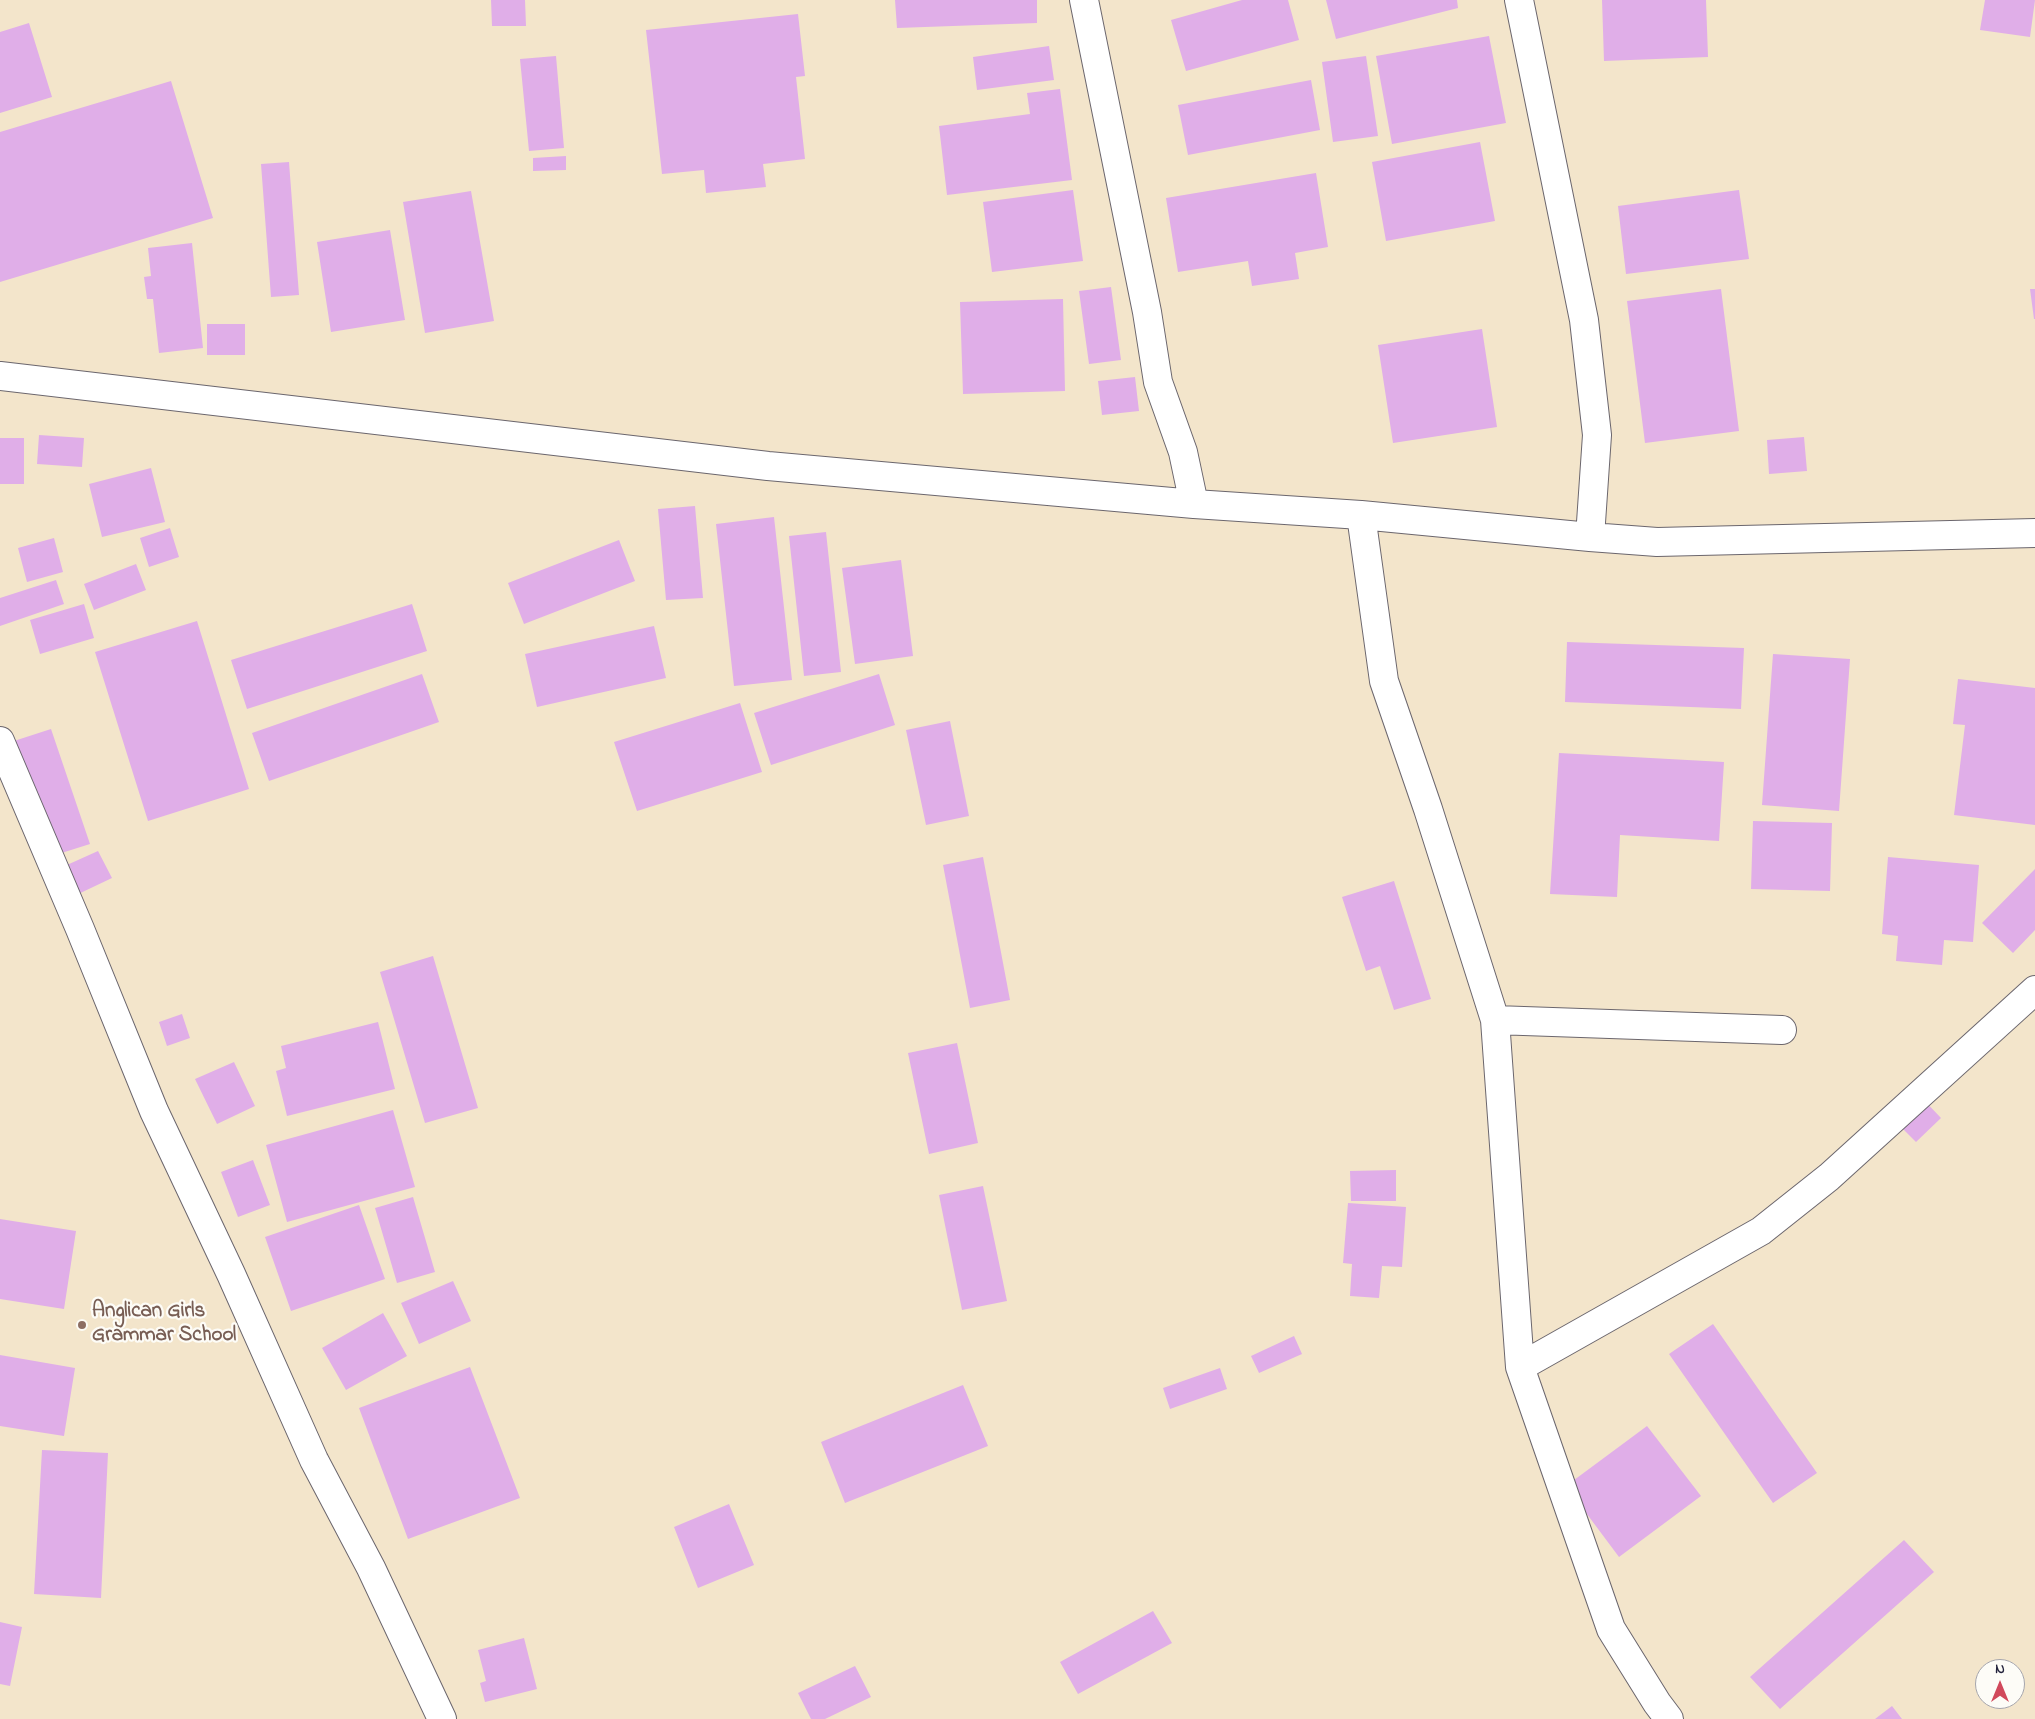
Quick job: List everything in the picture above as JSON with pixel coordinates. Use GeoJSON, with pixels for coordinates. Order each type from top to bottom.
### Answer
{"type":"FeatureCollection","features":[{"type":"Feature","properties":{"kind":"street"},"geometry":{"type":"LineString","coordinates":[[1084,0],[1147,312],[1158,382],[1183,452],[1194,504]]}},
{"type":"Feature","properties":{"kind":"street"},"geometry":{"type":"LineString","coordinates":[[1519,0],[1584,320],[1597,435],[1590,537]]}},
{"type":"Feature","properties":{"kind":"street"},"geometry":{"type":"LineString","coordinates":[[0,376],[768,466],[1194,504],[1361,515],[1590,537],[1657,542],[2035,533]]}},
{"type":"Feature","properties":{"kind":"street"},"geometry":{"type":"LineString","coordinates":[[1361,515],[1384,680],[1431,818],[1495,1020],[1520,1367],[1611,1629],[1669,1719]]}},
{"type":"Feature","properties":{"kind":"street"},"geometry":{"type":"LineString","coordinates":[[0,741],[80,929],[154,1111],[231,1274],[314,1460],[371,1568],[442,1719]]}},
{"type":"Feature","properties":{"kind":"street"},"geometry":{"type":"LineString","coordinates":[[1520,1367],[1761,1231],[1829,1177],[2035,990]]}},
{"type":"Feature","properties":{"kind":"street"},"geometry":{"type":"LineString","coordinates":[[1495,1020],[1782,1030]]}},
{"type":"Feature","properties":{"kind":"building"},"geometry":{"type":"Polygon","coordinates":[[[491,0],[525,0],[526,26],[492,26],[491,0]]]}},
{"type":"Feature","properties":{"kind":"building"},"geometry":{"type":"Polygon","coordinates":[[[895,0],[1037,0],[1037,23],[897,28],[895,0]]]}},
{"type":"Feature","properties":{"kind":"building"},"geometry":{"type":"Polygon","coordinates":[[[1242,0],[1288,0],[1299,40],[1186,71],[1171,20],[1242,0]]]}},
{"type":"Feature","properties":{"kind":"building"},"geometry":{"type":"Polygon","coordinates":[[[1326,0],[1457,0],[1458,8],[1336,39],[1326,0]]]}},
{"type":"Feature","properties":{"kind":"building"},"geometry":{"type":"Polygon","coordinates":[[[1602,0],[1706,0],[1708,57],[1604,61],[1602,0]]]}},
{"type":"Feature","properties":{"kind":"building"},"geometry":{"type":"Polygon","coordinates":[[[1985,0],[2035,0],[2030,37],[1980,30],[1985,0]]]}},
{"type":"Feature","properties":{"kind":"building"},"geometry":{"type":"Polygon","coordinates":[[[798,14],[805,76],[796,77],[805,159],[763,164],[766,187],[706,193],[704,170],[662,174],[646,30],[798,14]]]}},
{"type":"Feature","properties":{"kind":"building"},"geometry":{"type":"Polygon","coordinates":[[[29,23],[52,97],[0,113],[0,32],[29,23]]]}},
{"type":"Feature","properties":{"kind":"building"},"geometry":{"type":"Polygon","coordinates":[[[1489,36],[1506,123],[1392,144],[1376,56],[1489,36]]]}},
{"type":"Feature","properties":{"kind":"building"},"geometry":{"type":"Polygon","coordinates":[[[1049,46],[1054,80],[977,90],[973,57],[1049,46]]]}},
{"type":"Feature","properties":{"kind":"building"},"geometry":{"type":"Polygon","coordinates":[[[556,56],[564,148],[529,151],[520,59],[556,56]]]}},
{"type":"Feature","properties":{"kind":"building"},"geometry":{"type":"Polygon","coordinates":[[[1366,56],[1378,136],[1333,142],[1322,62],[1366,56]]]}},
{"type":"Feature","properties":{"kind":"building"},"geometry":{"type":"Polygon","coordinates":[[[1311,80],[1320,130],[1188,155],[1178,105],[1311,80]]]}},
{"type":"Feature","properties":{"kind":"building"},"geometry":{"type":"Polygon","coordinates":[[[171,81],[213,218],[0,282],[0,132],[171,81]]]}},
{"type":"Feature","properties":{"kind":"building"},"geometry":{"type":"Polygon","coordinates":[[[1060,89],[1072,180],[947,195],[939,126],[1030,114],[1027,93],[1060,89]]]}},
{"type":"Feature","properties":{"kind":"building"},"geometry":{"type":"Polygon","coordinates":[[[1480,142],[1495,221],[1386,241],[1372,162],[1480,142]]]}},
{"type":"Feature","properties":{"kind":"building"},"geometry":{"type":"Polygon","coordinates":[[[566,156],[566,170],[533,171],[533,158],[566,156]]]}},
{"type":"Feature","properties":{"kind":"building"},"geometry":{"type":"Polygon","coordinates":[[[289,162],[299,295],[271,297],[261,164],[289,162]]]}},
{"type":"Feature","properties":{"kind":"building"},"geometry":{"type":"Polygon","coordinates":[[[1316,173],[1328,247],[1295,253],[1299,279],[1252,286],[1248,261],[1178,272],[1166,198],[1316,173]]]}},
{"type":"Feature","properties":{"kind":"building"},"geometry":{"type":"Polygon","coordinates":[[[1073,190],[1083,261],[992,272],[983,202],[1073,190]]]}},
{"type":"Feature","properties":{"kind":"building"},"geometry":{"type":"Polygon","coordinates":[[[1739,190],[1749,259],[1626,274],[1618,206],[1739,190]]]}},
{"type":"Feature","properties":{"kind":"building"},"geometry":{"type":"Polygon","coordinates":[[[471,191],[494,321],[425,333],[403,202],[471,191]]]}},
{"type":"Feature","properties":{"kind":"building"},"geometry":{"type":"Polygon","coordinates":[[[390,230],[405,320],[331,332],[317,242],[390,230]]]}},
{"type":"Feature","properties":{"kind":"building"},"geometry":{"type":"Polygon","coordinates":[[[192,243],[203,348],[159,353],[153,299],[147,299],[144,277],[151,276],[148,248],[192,243]]]}},
{"type":"Feature","properties":{"kind":"building"},"geometry":{"type":"Polygon","coordinates":[[[1111,287],[1121,360],[1089,364],[1079,291],[1111,287]]]}},
{"type":"Feature","properties":{"kind":"building"},"geometry":{"type":"Polygon","coordinates":[[[1721,289],[1739,431],[1645,443],[1627,301],[1721,289]]]}},
{"type":"Feature","properties":{"kind":"building"},"geometry":{"type":"Polygon","coordinates":[[[2030,289],[2035,289],[2035,319],[2034,319],[2030,289]]]}},
{"type":"Feature","properties":{"kind":"building"},"geometry":{"type":"Polygon","coordinates":[[[1063,299],[1065,391],[963,394],[960,302],[1063,299]]]}},
{"type":"Feature","properties":{"kind":"building"},"geometry":{"type":"Polygon","coordinates":[[[207,324],[245,324],[245,355],[207,355],[207,324]]]}},
{"type":"Feature","properties":{"kind":"building"},"geometry":{"type":"Polygon","coordinates":[[[1482,329],[1497,427],[1393,443],[1378,345],[1482,329]]]}},
{"type":"Feature","properties":{"kind":"building"},"geometry":{"type":"Polygon","coordinates":[[[1135,377],[1139,411],[1102,415],[1098,381],[1135,377]]]}},
{"type":"Feature","properties":{"kind":"building"},"geometry":{"type":"Polygon","coordinates":[[[39,435],[84,438],[82,467],[37,464],[39,435]]]}},
{"type":"Feature","properties":{"kind":"building"},"geometry":{"type":"Polygon","coordinates":[[[1804,437],[1807,471],[1769,474],[1767,440],[1804,437]]]}},
{"type":"Feature","properties":{"kind":"building"},"geometry":{"type":"Polygon","coordinates":[[[0,438],[24,438],[24,484],[0,484],[0,438]]]}},
{"type":"Feature","properties":{"kind":"building"},"geometry":{"type":"Polygon","coordinates":[[[151,468],[165,522],[102,537],[89,484],[151,468]]]}},
{"type":"Feature","properties":{"kind":"building"},"geometry":{"type":"Polygon","coordinates":[[[695,506],[703,598],[666,600],[658,509],[695,506]]]}},
{"type":"Feature","properties":{"kind":"building"},"geometry":{"type":"Polygon","coordinates":[[[774,517],[792,680],[734,686],[716,524],[774,517]]]}},
{"type":"Feature","properties":{"kind":"building"},"geometry":{"type":"Polygon","coordinates":[[[170,528],[179,557],[149,567],[140,538],[170,528]]]}},
{"type":"Feature","properties":{"kind":"building"},"geometry":{"type":"Polygon","coordinates":[[[826,532],[841,672],[804,676],[789,536],[826,532]]]}},
{"type":"Feature","properties":{"kind":"building"},"geometry":{"type":"Polygon","coordinates":[[[54,538],[63,572],[27,582],[18,548],[54,538]]]}},
{"type":"Feature","properties":{"kind":"building"},"geometry":{"type":"Polygon","coordinates":[[[619,540],[635,581],[524,624],[508,583],[619,540]]]}},
{"type":"Feature","properties":{"kind":"building"},"geometry":{"type":"Polygon","coordinates":[[[901,560],[913,656],[855,664],[842,568],[901,560]]]}},
{"type":"Feature","properties":{"kind":"building"},"geometry":{"type":"Polygon","coordinates":[[[136,564],[146,590],[94,610],[84,584],[136,564]]]}},
{"type":"Feature","properties":{"kind":"building"},"geometry":{"type":"Polygon","coordinates":[[[56,580],[64,604],[0,626],[0,598],[56,580]]]}},
{"type":"Feature","properties":{"kind":"building"},"geometry":{"type":"Polygon","coordinates":[[[84,604],[94,638],[40,654],[30,620],[84,604]]]}},
{"type":"Feature","properties":{"kind":"building"},"geometry":{"type":"Polygon","coordinates":[[[412,604],[427,651],[247,709],[231,660],[412,604]]]}},
{"type":"Feature","properties":{"kind":"building"},"geometry":{"type":"Polygon","coordinates":[[[197,621],[249,789],[148,821],[95,652],[197,621]]]}},
{"type":"Feature","properties":{"kind":"building"},"geometry":{"type":"Polygon","coordinates":[[[654,626],[666,678],[537,707],[525,654],[654,626]]]}},
{"type":"Feature","properties":{"kind":"building"},"geometry":{"type":"Polygon","coordinates":[[[1567,642],[1744,648],[1741,709],[1565,702],[1567,642]]]}},
{"type":"Feature","properties":{"kind":"building"},"geometry":{"type":"Polygon","coordinates":[[[1773,654],[1850,659],[1839,811],[1762,805],[1773,654]]]}},
{"type":"Feature","properties":{"kind":"building"},"geometry":{"type":"Polygon","coordinates":[[[422,674],[439,722],[269,781],[252,733],[422,674]]]}},
{"type":"Feature","properties":{"kind":"building"},"geometry":{"type":"Polygon","coordinates":[[[879,674],[895,725],[771,765],[754,713],[879,674]]]}},
{"type":"Feature","properties":{"kind":"building"},"geometry":{"type":"Polygon","coordinates":[[[1958,679],[2035,688],[2035,825],[1954,815],[1965,725],[1953,724],[1958,679]]]}},
{"type":"Feature","properties":{"kind":"building"},"geometry":{"type":"Polygon","coordinates":[[[740,703],[762,772],[637,811],[614,742],[740,703]]]}},
{"type":"Feature","properties":{"kind":"building"},"geometry":{"type":"Polygon","coordinates":[[[950,721],[969,816],[926,825],[906,730],[950,721]]]}},
{"type":"Feature","properties":{"kind":"building"},"geometry":{"type":"Polygon","coordinates":[[[51,729],[90,844],[52,856],[14,741],[51,729]]]}},
{"type":"Feature","properties":{"kind":"building"},"geometry":{"type":"Polygon","coordinates":[[[1559,753],[1724,762],[1719,841],[1620,835],[1617,897],[1550,894],[1559,753]]]}},
{"type":"Feature","properties":{"kind":"building"},"geometry":{"type":"Polygon","coordinates":[[[1753,821],[1832,823],[1830,891],[1751,889],[1753,821]]]}},
{"type":"Feature","properties":{"kind":"building"},"geometry":{"type":"Polygon","coordinates":[[[98,851],[112,878],[72,897],[58,869],[98,851]]]}},
{"type":"Feature","properties":{"kind":"building"},"geometry":{"type":"Polygon","coordinates":[[[983,857],[1010,1000],[970,1008],[943,865],[983,857]]]}},
{"type":"Feature","properties":{"kind":"building"},"geometry":{"type":"Polygon","coordinates":[[[1888,857],[1979,865],[1973,942],[1944,940],[1942,965],[1896,961],[1898,936],[1882,934],[1888,857]]]}},
{"type":"Feature","properties":{"kind":"building"},"geometry":{"type":"Polygon","coordinates":[[[2035,869],[2035,930],[2013,953],[1982,923],[2035,869]]]}},
{"type":"Feature","properties":{"kind":"building"},"geometry":{"type":"Polygon","coordinates":[[[1394,881],[1431,999],[1394,1010],[1380,966],[1366,971],[1342,897],[1394,881]]]}},
{"type":"Feature","properties":{"kind":"building"},"geometry":{"type":"Polygon","coordinates":[[[433,956],[478,1108],[425,1123],[380,972],[433,956]]]}},
{"type":"Feature","properties":{"kind":"building"},"geometry":{"type":"Polygon","coordinates":[[[182,1014],[190,1038],[167,1046],[159,1022],[182,1014]]]}},
{"type":"Feature","properties":{"kind":"building"},"geometry":{"type":"Polygon","coordinates":[[[378,1022],[395,1089],[287,1116],[276,1071],[286,1068],[281,1046],[378,1022]]]}},
{"type":"Feature","properties":{"kind":"building"},"geometry":{"type":"Polygon","coordinates":[[[957,1043],[978,1143],[929,1154],[908,1053],[957,1043]]]}},
{"type":"Feature","properties":{"kind":"building"},"geometry":{"type":"Polygon","coordinates":[[[234,1062],[255,1106],[217,1124],[195,1079],[234,1062]]]}},
{"type":"Feature","properties":{"kind":"building"},"geometry":{"type":"Polygon","coordinates":[[[1920,1096],[1941,1118],[1916,1142],[1894,1120],[1920,1096]]]}},
{"type":"Feature","properties":{"kind":"building"},"geometry":{"type":"Polygon","coordinates":[[[393,1110],[415,1187],[287,1222],[266,1145],[393,1110]]]}},
{"type":"Feature","properties":{"kind":"building"},"geometry":{"type":"Polygon","coordinates":[[[253,1160],[270,1205],[238,1217],[221,1172],[253,1160]]]}},
{"type":"Feature","properties":{"kind":"building"},"geometry":{"type":"Polygon","coordinates":[[[1396,1170],[1396,1201],[1351,1201],[1350,1171],[1396,1170]]]}},
{"type":"Feature","properties":{"kind":"building"},"geometry":{"type":"Polygon","coordinates":[[[983,1186],[1007,1301],[962,1310],[939,1195],[983,1186]]]}},
{"type":"Feature","properties":{"kind":"building"},"geometry":{"type":"Polygon","coordinates":[[[413,1197],[435,1272],[397,1283],[375,1208],[413,1197]]]}},
{"type":"Feature","properties":{"kind":"building"},"geometry":{"type":"Polygon","coordinates":[[[1348,1203],[1406,1207],[1402,1267],[1382,1266],[1379,1298],[1350,1296],[1352,1264],[1343,1263],[1348,1203]]]}},
{"type":"Feature","properties":{"kind":"building"},"geometry":{"type":"Polygon","coordinates":[[[359,1205],[385,1279],[291,1311],[265,1237],[359,1205]]]}},
{"type":"Feature","properties":{"kind":"building"},"geometry":{"type":"Polygon","coordinates":[[[0,1219],[76,1231],[64,1309],[0,1299],[0,1219]]]}},
{"type":"Feature","properties":{"kind":"building"},"geometry":{"type":"Polygon","coordinates":[[[453,1281],[471,1321],[419,1344],[401,1303],[453,1281]]]}},
{"type":"Feature","properties":{"kind":"building"},"geometry":{"type":"Polygon","coordinates":[[[383,1313],[407,1356],[346,1390],[322,1348],[383,1313]]]}},
{"type":"Feature","properties":{"kind":"building"},"geometry":{"type":"Polygon","coordinates":[[[1713,1324],[1817,1473],[1773,1503],[1669,1354],[1713,1324]]]}},
{"type":"Feature","properties":{"kind":"building"},"geometry":{"type":"Polygon","coordinates":[[[1294,1336],[1302,1354],[1259,1373],[1251,1356],[1294,1336]]]}},
{"type":"Feature","properties":{"kind":"building"},"geometry":{"type":"Polygon","coordinates":[[[0,1355],[75,1368],[64,1436],[0,1426],[0,1355]]]}},
{"type":"Feature","properties":{"kind":"building"},"geometry":{"type":"Polygon","coordinates":[[[470,1367],[520,1498],[408,1539],[359,1408],[470,1367]]]}},
{"type":"Feature","properties":{"kind":"building"},"geometry":{"type":"Polygon","coordinates":[[[1220,1368],[1227,1389],[1170,1409],[1163,1388],[1220,1368]]]}},
{"type":"Feature","properties":{"kind":"building"},"geometry":{"type":"Polygon","coordinates":[[[963,1385],[988,1446],[845,1503],[821,1442],[963,1385]]]}},
{"type":"Feature","properties":{"kind":"building"},"geometry":{"type":"Polygon","coordinates":[[[1647,1426],[1701,1496],[1619,1557],[1566,1486],[1647,1426]]]}},
{"type":"Feature","properties":{"kind":"building"},"geometry":{"type":"Polygon","coordinates":[[[42,1450],[108,1453],[101,1598],[34,1594],[42,1450]]]}},
{"type":"Feature","properties":{"kind":"building"},"geometry":{"type":"Polygon","coordinates":[[[729,1504],[754,1565],[698,1588],[674,1527],[729,1504]]]}},
{"type":"Feature","properties":{"kind":"building"},"geometry":{"type":"Polygon","coordinates":[[[1904,1540],[1934,1572],[1780,1709],[1750,1677],[1904,1540]]]}},
{"type":"Feature","properties":{"kind":"building"},"geometry":{"type":"Polygon","coordinates":[[[1153,1611],[1172,1643],[1078,1694],[1060,1662],[1153,1611]]]}},
{"type":"Feature","properties":{"kind":"building"},"geometry":{"type":"Polygon","coordinates":[[[0,1622],[22,1627],[10,1686],[0,1684],[0,1622]]]}},
{"type":"Feature","properties":{"kind":"building"},"geometry":{"type":"Polygon","coordinates":[[[524,1638],[537,1689],[485,1702],[480,1683],[486,1681],[478,1650],[524,1638]]]}},
{"type":"Feature","properties":{"kind":"building"},"geometry":{"type":"Polygon","coordinates":[[[855,1666],[871,1697],[825,1719],[811,1719],[798,1693],[855,1666]]]}},
{"type":"Feature","properties":{"kind":"building"},"geometry":{"type":"Polygon","coordinates":[[[1892,1706],[1902,1719],[1875,1719],[1892,1706]]]}},
{"type":"Feature","properties":{"kind":"place","name":"Anglican Girls Grammar School"},"geometry":{"type":"Point","coordinates":[82,1325]}}]}
